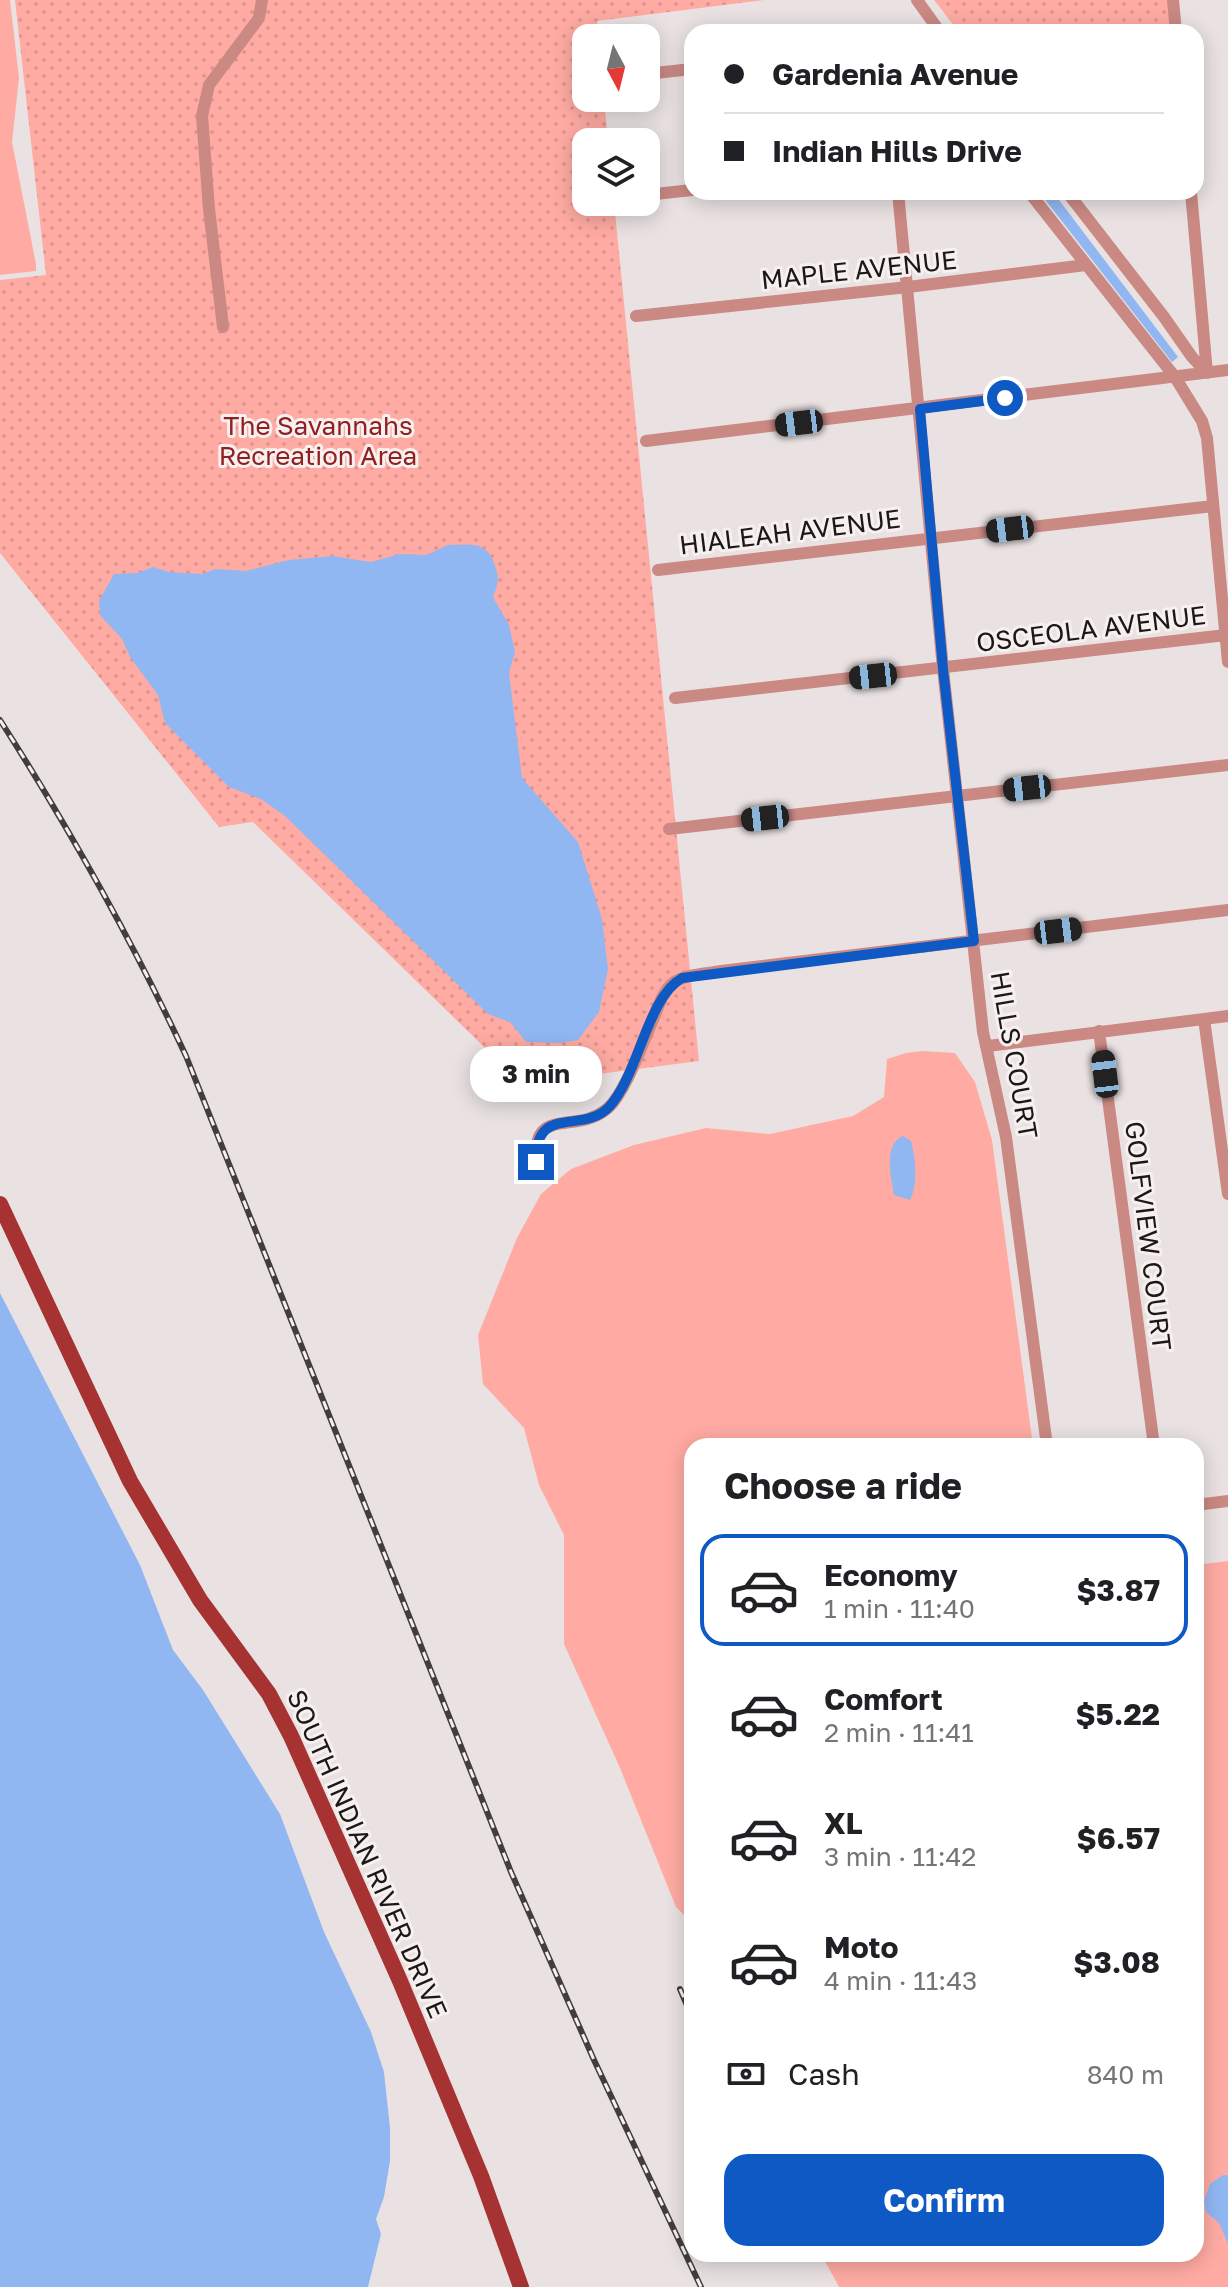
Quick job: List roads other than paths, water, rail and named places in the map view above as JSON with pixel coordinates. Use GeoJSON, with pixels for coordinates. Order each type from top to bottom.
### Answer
{"type":"FeatureCollection","features":[{"type":"Feature","properties":{"kind":"main road","name":"SOUTH INDIAN RIVER DRIVE"},"geometry":{"type":"LineString","coordinates":[[0,1204],[130,1481],[200,1600],[269,1694],[291,1736],[400,1981],[481,2176],[521,2287]]}},
{"type":"Feature","properties":{"kind":"street"},"geometry":{"type":"LineString","coordinates":[[223,327],[202,116],[209,85],[259,18],[262,0]]}},
{"type":"Feature","properties":{"kind":"street"},"geometry":{"type":"LineString","coordinates":[[917,0],[934,24]]}},
{"type":"Feature","properties":{"kind":"street"},"geometry":{"type":"LineString","coordinates":[[1173,0],[1175,24]]}},
{"type":"Feature","properties":{"kind":"street"},"geometry":{"type":"LineString","coordinates":[[660,72],[684,70]]}},
{"type":"Feature","properties":{"kind":"street"},"geometry":{"type":"LineString","coordinates":[[660,193],[684,191]]}},
{"type":"Feature","properties":{"kind":"street","name":"HILLS COURT"},"geometry":{"type":"LineString","coordinates":[[899,200],[943,669],[983,1032],[1006,1137],[1046,1438]]}},
{"type":"Feature","properties":{"kind":"street"},"geometry":{"type":"LineString","coordinates":[[1035,200],[1175,377],[1202,421],[1207,438],[1228,662]]}},
{"type":"Feature","properties":{"kind":"street"},"geometry":{"type":"LineString","coordinates":[[1073,200],[1207,373]]}},
{"type":"Feature","properties":{"kind":"street"},"geometry":{"type":"LineString","coordinates":[[1192,200],[1207,373]]}},
{"type":"Feature","properties":{"kind":"street","name":"MAPLE AVENUE"},"geometry":{"type":"LineString","coordinates":[[636,316],[1086,265]]}},
{"type":"Feature","properties":{"kind":"street"},"geometry":{"type":"LineString","coordinates":[[1187,349],[1205,343]]}},
{"type":"Feature","properties":{"kind":"street"},"geometry":{"type":"LineString","coordinates":[[646,441],[1228,370]]}},
{"type":"Feature","properties":{"kind":"street","name":"HIALEAH AVENUE"},"geometry":{"type":"LineString","coordinates":[[658,570],[1213,506]]}},
{"type":"Feature","properties":{"kind":"street","name":"OSCEOLA AVENUE"},"geometry":{"type":"LineString","coordinates":[[675,698],[1226,635]]}},
{"type":"Feature","properties":{"kind":"street"},"geometry":{"type":"LineString","coordinates":[[669,829],[1228,765]]}},
{"type":"Feature","properties":{"kind":"street"},"geometry":{"type":"LineString","coordinates":[[538,1176],[536,1147],[541,1134],[550,1125],[592,1118],[609,1108],[625,1082],[662,998],[670,985],[682,978],[1228,910]]}},
{"type":"Feature","properties":{"kind":"street"},"geometry":{"type":"LineString","coordinates":[[988,1046],[1228,1016]]}},
{"type":"Feature","properties":{"kind":"street"},"geometry":{"type":"LineString","coordinates":[[1204,1019],[1228,1194]]}},
{"type":"Feature","properties":{"kind":"street","name":"GOLFVIEW COURT"},"geometry":{"type":"LineString","coordinates":[[1099,1031],[1153,1438]]}},
{"type":"Feature","properties":{"kind":"street"},"geometry":{"type":"LineString","coordinates":[[1204,1504],[1228,1501]]}},
{"type":"Feature","properties":{"kind":"water"},"geometry":{"type":"Polygon","coordinates":[[[1045,200],[1059,200],[1178,357],[1172,362],[1045,200]]]}},
{"type":"Feature","properties":{"kind":"water"},"geometry":{"type":"Polygon","coordinates":[[[448,545],[477,546],[492,558],[498,578],[493,597],[509,625],[515,652],[509,673],[522,778],[578,842],[602,919],[608,969],[599,1012],[578,1040],[526,1042],[510,1022],[488,1014],[285,816],[261,799],[229,787],[165,723],[158,695],[130,657],[122,639],[100,615],[99,601],[114,574],[137,573],[153,567],[169,572],[203,574],[215,569],[246,571],[289,560],[332,556],[371,562],[400,554],[426,555],[448,545]]]}},
{"type":"Feature","properties":{"kind":"water"},"geometry":{"type":"Polygon","coordinates":[[[903,1136],[911,1141],[915,1163],[910,1200],[894,1195],[890,1171],[893,1146],[903,1136]]]}},
{"type":"Feature","properties":{"kind":"water"},"geometry":{"type":"Polygon","coordinates":[[[0,1293],[140,1565],[173,1650],[203,1690],[280,1814],[324,1932],[371,2032],[384,2072],[390,2161],[384,2197],[376,2219],[381,2234],[368,2287],[0,2287],[0,1293]]]}},
{"type":"Feature","properties":{"kind":"water"},"geometry":{"type":"Polygon","coordinates":[[[1228,2175],[1228,2244],[1219,2223],[1206,2212],[1204,2201],[1210,2184],[1228,2175]]]}},
{"type":"Feature","properties":{"kind":"railway"},"geometry":{"type":"LineString","coordinates":[[0,720],[99,885],[186,1056],[511,1872],[594,2060],[684,2251]]}},
{"type":"Feature","properties":{"kind":"railway"},"geometry":{"type":"LineString","coordinates":[[680,1989],[684,1998]]}},
{"type":"Feature","properties":{"kind":"railway"},"geometry":{"type":"LineString","coordinates":[[689,2262],[701,2287]]}},
{"type":"Feature","properties":{"kind":"park label","name":"The Savannahs Recreation Area"},"geometry":{"type":"Point","coordinates":[318,441]}}]}
